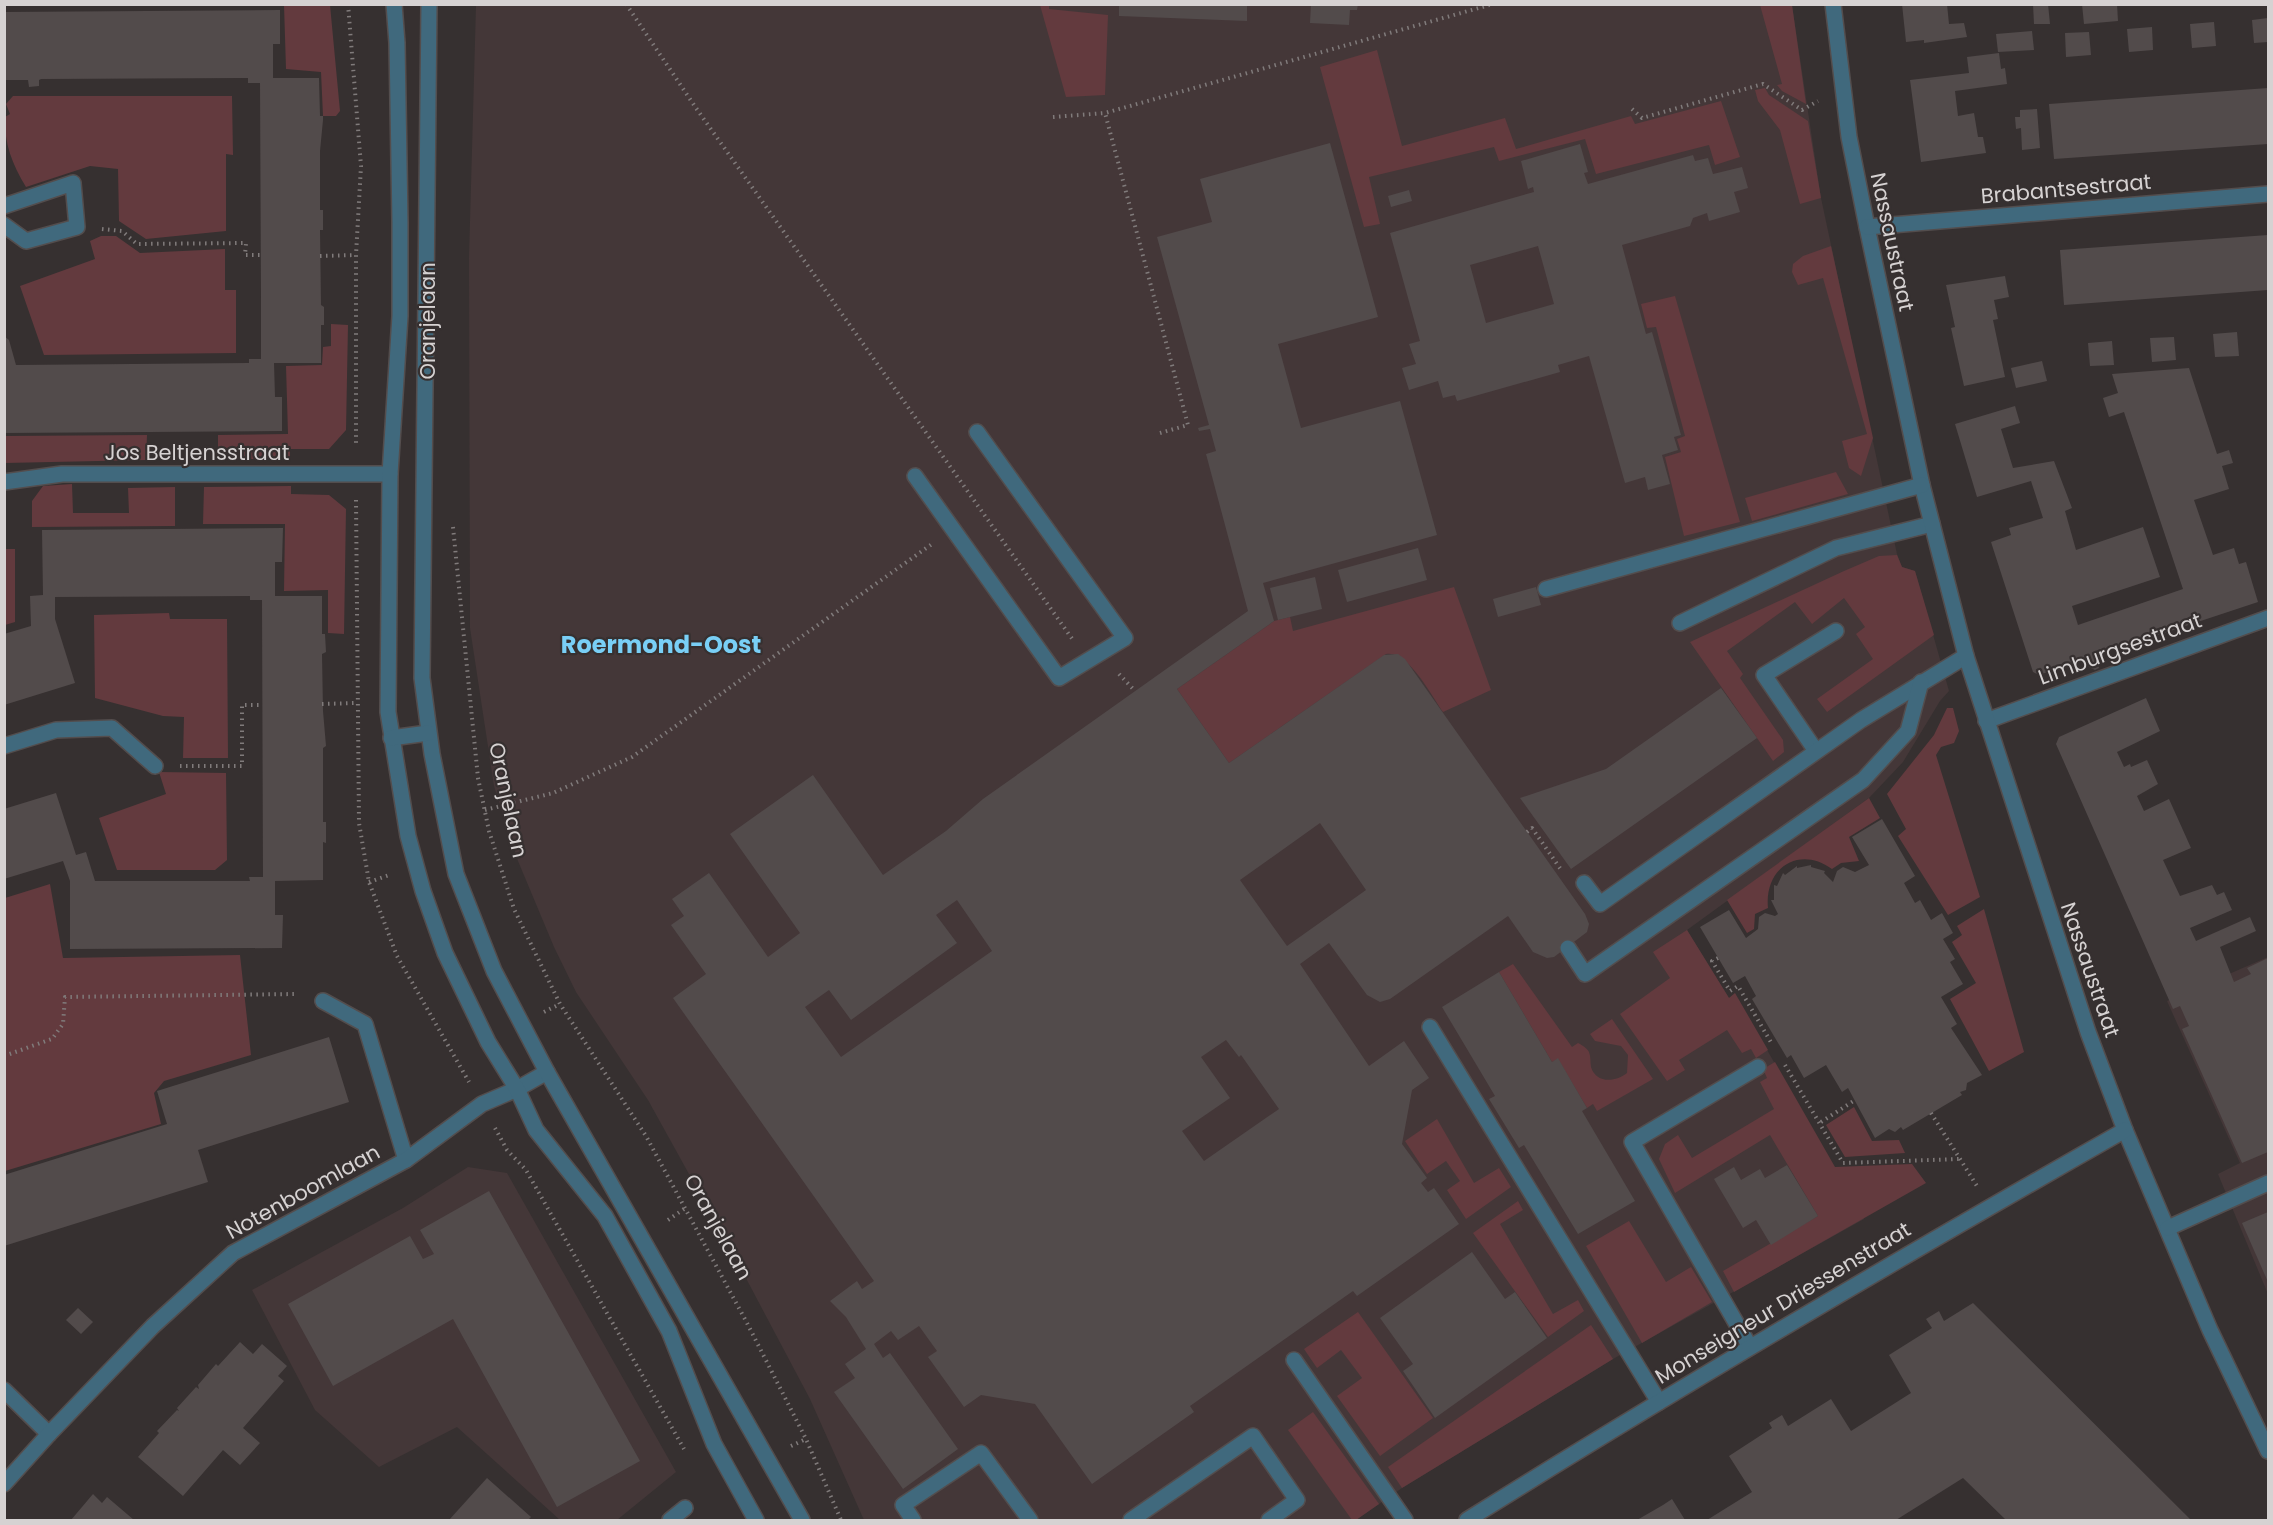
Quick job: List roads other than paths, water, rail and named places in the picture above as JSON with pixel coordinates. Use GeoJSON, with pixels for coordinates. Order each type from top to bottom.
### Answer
{"type":"FeatureCollection","features":[{"type":"Feature","properties":{"kind":"street","name":"Oranjelaan"},"geometry":{"type":"LineString","coordinates":[[394,4],[397,43],[400,316],[390,474],[391,738],[408,836],[423,891],[445,953],[488,1042],[517,1089],[536,1130],[605,1216],[658,1310],[669,1330],[714,1444],[756,1521]]}},
{"type":"Feature","properties":{"kind":"street","name":"Oranjelaan"},"geometry":{"type":"LineString","coordinates":[[429,4],[422,666],[428,733],[456,874],[494,972],[547,1072],[802,1521]]}},
{"type":"Feature","properties":{"kind":"street","name":"Nassaustraat"},"geometry":{"type":"LineString","coordinates":[[1833,4],[1842,86],[1867,227],[1922,485],[1966,656],[2088,1032],[2125,1130],[2210,1330],[2268,1451]]}},
{"type":"Feature","properties":{"kind":"street"},"geometry":{"type":"LineString","coordinates":[[4,206],[73,183],[77,226],[26,241],[4,225]]}},
{"type":"Feature","properties":{"kind":"street","name":"Brabantsestraat"},"geometry":{"type":"LineString","coordinates":[[1867,227],[2268,194]]}},
{"type":"Feature","properties":{"kind":"street"},"geometry":{"type":"LineString","coordinates":[[915,476],[1059,678],[1125,638],[977,432]]}},
{"type":"Feature","properties":{"kind":"street","name":"Jos Beltjensstraat"},"geometry":{"type":"LineString","coordinates":[[4,482],[62,474],[390,474]]}},
{"type":"Feature","properties":{"kind":"street"},"geometry":{"type":"LineString","coordinates":[[1545,589],[1922,485]]}},
{"type":"Feature","properties":{"kind":"street"},"geometry":{"type":"LineString","coordinates":[[1680,623],[1836,548],[1932,524]]}},
{"type":"Feature","properties":{"kind":"street","name":"Limburgsestraat"},"geometry":{"type":"LineString","coordinates":[[1986,721],[2268,618]]}},
{"type":"Feature","properties":{"kind":"street"},"geometry":{"type":"LineString","coordinates":[[1816,751],[1764,675],[1836,631]]}},
{"type":"Feature","properties":{"kind":"street"},"geometry":{"type":"LineString","coordinates":[[1584,883],[1600,904],[1816,751],[1966,656]]}},
{"type":"Feature","properties":{"kind":"street"},"geometry":{"type":"LineString","coordinates":[[1568,948],[1585,974],[1863,780],[1908,731],[1922,682]]}},
{"type":"Feature","properties":{"kind":"street"},"geometry":{"type":"LineString","coordinates":[[4,746],[56,730],[112,728],[155,766]]}},
{"type":"Feature","properties":{"kind":"street"},"geometry":{"type":"LineString","coordinates":[[391,738],[428,733]]}},
{"type":"Feature","properties":{"kind":"street"},"geometry":{"type":"LineString","coordinates":[[323,1001],[365,1024],[406,1160]]}},
{"type":"Feature","properties":{"kind":"street"},"geometry":{"type":"LineString","coordinates":[[1430,1027],[1659,1402]]}},
{"type":"Feature","properties":{"kind":"street"},"geometry":{"type":"LineString","coordinates":[[1750,1347],[1632,1142],[1758,1067]]}},
{"type":"Feature","properties":{"kind":"street","name":"Notenboomlaan"},"geometry":{"type":"LineString","coordinates":[[4,1484],[153,1326],[233,1253],[406,1160],[482,1104],[517,1089],[547,1072]]}},
{"type":"Feature","properties":{"kind":"street","name":"Monseigneur Driessenstraat"},"geometry":{"type":"LineString","coordinates":[[1467,1521],[1750,1347],[2125,1130]]}},
{"type":"Feature","properties":{"kind":"street"},"geometry":{"type":"LineString","coordinates":[[2168,1228],[2268,1183]]}},
{"type":"Feature","properties":{"kind":"street"},"geometry":{"type":"LineString","coordinates":[[1294,1360],[1405,1521]]}},
{"type":"Feature","properties":{"kind":"street"},"geometry":{"type":"LineString","coordinates":[[4,1390],[49,1434]]}},
{"type":"Feature","properties":{"kind":"street"},"geometry":{"type":"LineString","coordinates":[[1131,1521],[1253,1436],[1297,1500],[1269,1521]]}},
{"type":"Feature","properties":{"kind":"street"},"geometry":{"type":"LineString","coordinates":[[913,1521],[903,1505],[981,1453],[1030,1521]]}},
{"type":"Feature","properties":{"kind":"street"},"geometry":{"type":"LineString","coordinates":[[670,1521],[685,1508]]}},
{"type":"Feature","properties":{"kind":"district","name":"Roermond-Oost"},"geometry":{"type":"Point","coordinates":[661,645]}}]}
